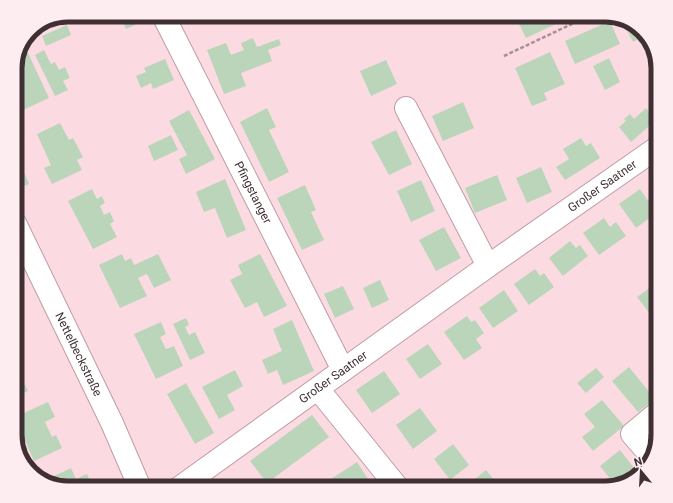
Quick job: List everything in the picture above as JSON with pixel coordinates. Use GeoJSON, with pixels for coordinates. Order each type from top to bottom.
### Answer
{"type":"FeatureCollection","features":[{"type":"Feature","properties":{"kind":"street","name":"Pfingstanger"},"geometry":{"type":"LineString","coordinates":[[167,22],[343,370]]}},
{"type":"Feature","properties":{"kind":"street"},"geometry":{"type":"LineString","coordinates":[[406,108],[488,266]]}},
{"type":"Feature","properties":{"kind":"street","name":"Großer Saatner"},"geometry":{"type":"LineString","coordinates":[[189,481],[488,266],[651,152]]}},
{"type":"Feature","properties":{"kind":"street","name":"Nettelbeckstraße"},"geometry":{"type":"LineString","coordinates":[[22,237],[112,423],[137,481]]}},
{"type":"Feature","properties":{"kind":"street"},"geometry":{"type":"LineString","coordinates":[[318,389],[392,481]]}},
{"type":"Feature","properties":{"kind":"street"},"geometry":{"type":"LineString","coordinates":[[648,452],[632,434],[651,418]]}},
{"type":"Feature","properties":{"kind":"path"},"geometry":{"type":"LineString","coordinates":[[504,56],[576,22]]}},
{"type":"Feature","properties":{"kind":"building"},"geometry":{"type":"Polygon","coordinates":[[[123,22],[141,22],[126,29],[123,22]]]}},
{"type":"Feature","properties":{"kind":"building"},"geometry":{"type":"Polygon","coordinates":[[[518,22],[560,22],[526,38],[518,22]]]}},
{"type":"Feature","properties":{"kind":"building"},"geometry":{"type":"Polygon","coordinates":[[[607,22],[611,23],[620,44],[575,64],[565,41],[607,22]]]}},
{"type":"Feature","properties":{"kind":"building"},"geometry":{"type":"Polygon","coordinates":[[[67,25],[71,35],[46,46],[42,36],[67,25]]]}},
{"type":"Feature","properties":{"kind":"building"},"geometry":{"type":"Polygon","coordinates":[[[625,27],[633,31],[640,38],[633,42],[625,27]]]}},
{"type":"Feature","properties":{"kind":"building"},"geometry":{"type":"Polygon","coordinates":[[[253,38],[257,47],[279,39],[281,45],[268,50],[272,61],[241,73],[246,86],[224,94],[207,50],[226,43],[231,55],[244,50],[241,43],[253,38]]]}},
{"type":"Feature","properties":{"kind":"building"},"geometry":{"type":"Polygon","coordinates":[[[44,50],[51,64],[55,62],[59,70],[65,67],[70,78],[63,81],[68,90],[55,96],[35,55],[44,50]]]}},
{"type":"Feature","properties":{"kind":"building"},"geometry":{"type":"Polygon","coordinates":[[[550,52],[565,84],[544,93],[547,100],[532,106],[515,68],[550,52]]]}},
{"type":"Feature","properties":{"kind":"building"},"geometry":{"type":"Polygon","coordinates":[[[28,53],[49,98],[23,110],[22,65],[24,55],[28,53]]]}},
{"type":"Feature","properties":{"kind":"building"},"geometry":{"type":"Polygon","coordinates":[[[609,58],[620,82],[605,90],[593,66],[609,58]]]}},
{"type":"Feature","properties":{"kind":"building"},"geometry":{"type":"Polygon","coordinates":[[[165,59],[174,80],[153,89],[151,83],[141,88],[136,76],[146,72],[144,68],[165,59]]]}},
{"type":"Feature","properties":{"kind":"building"},"geometry":{"type":"Polygon","coordinates":[[[386,60],[397,84],[371,96],[360,71],[386,60]]]}},
{"type":"Feature","properties":{"kind":"building"},"geometry":{"type":"Polygon","coordinates":[[[463,102],[474,128],[443,141],[432,116],[463,102]]]}},
{"type":"Feature","properties":{"kind":"building"},"geometry":{"type":"Polygon","coordinates":[[[267,108],[276,127],[269,130],[289,172],[269,182],[240,122],[267,108]]]}},
{"type":"Feature","properties":{"kind":"building"},"geometry":{"type":"Polygon","coordinates":[[[646,108],[651,114],[651,124],[631,142],[619,127],[626,121],[624,119],[630,114],[634,119],[646,108]]]}},
{"type":"Feature","properties":{"kind":"building"},"geometry":{"type":"Polygon","coordinates":[[[189,110],[215,159],[186,174],[179,159],[187,155],[169,121],[189,110]]]}},
{"type":"Feature","properties":{"kind":"building"},"geometry":{"type":"Polygon","coordinates":[[[60,123],[69,140],[73,138],[83,157],[77,160],[82,170],[52,184],[44,168],[51,165],[37,134],[60,123]]]}},
{"type":"Feature","properties":{"kind":"building"},"geometry":{"type":"Polygon","coordinates":[[[396,130],[412,164],[389,175],[371,142],[396,130]]]}},
{"type":"Feature","properties":{"kind":"building"},"geometry":{"type":"Polygon","coordinates":[[[171,135],[178,150],[154,161],[148,146],[171,135]]]}},
{"type":"Feature","properties":{"kind":"building"},"geometry":{"type":"Polygon","coordinates":[[[581,138],[586,146],[591,143],[600,158],[565,180],[556,167],[569,159],[563,149],[581,138]]]}},
{"type":"Feature","properties":{"kind":"building"},"geometry":{"type":"Polygon","coordinates":[[[541,167],[552,192],[527,203],[516,178],[541,167]]]}},
{"type":"Feature","properties":{"kind":"building"},"geometry":{"type":"Polygon","coordinates":[[[22,170],[29,184],[22,187],[22,170]]]}},
{"type":"Feature","properties":{"kind":"building"},"geometry":{"type":"Polygon","coordinates":[[[497,175],[507,200],[475,213],[465,188],[497,175]]]}},
{"type":"Feature","properties":{"kind":"building"},"geometry":{"type":"Polygon","coordinates":[[[225,179],[246,230],[227,238],[215,208],[204,212],[196,192],[225,179]]]}},
{"type":"Feature","properties":{"kind":"building"},"geometry":{"type":"Polygon","coordinates":[[[421,180],[435,211],[411,222],[397,191],[421,180]]]}},
{"type":"Feature","properties":{"kind":"building"},"geometry":{"type":"Polygon","coordinates":[[[305,185],[316,210],[311,212],[324,240],[302,250],[277,198],[305,185]]]}},
{"type":"Feature","properties":{"kind":"building"},"geometry":{"type":"Polygon","coordinates":[[[92,189],[97,199],[102,196],[105,203],[100,206],[104,215],[110,212],[114,221],[110,224],[117,237],[93,249],[68,201],[92,189]]]}},
{"type":"Feature","properties":{"kind":"building"},"geometry":{"type":"Polygon","coordinates":[[[640,189],[648,201],[651,198],[651,217],[636,228],[619,204],[640,189]]]}},
{"type":"Feature","properties":{"kind":"building"},"geometry":{"type":"Polygon","coordinates":[[[604,218],[610,227],[616,222],[626,236],[599,255],[583,233],[604,218]]]}},
{"type":"Feature","properties":{"kind":"building"},"geometry":{"type":"Polygon","coordinates":[[[444,227],[461,258],[436,271],[419,240],[444,227]]]}},
{"type":"Feature","properties":{"kind":"building"},"geometry":{"type":"Polygon","coordinates":[[[570,241],[576,248],[580,245],[588,256],[563,276],[549,258],[570,241]]]}},
{"type":"Feature","properties":{"kind":"building"},"geometry":{"type":"Polygon","coordinates":[[[122,254],[125,261],[131,258],[134,265],[158,254],[171,280],[154,288],[147,274],[138,278],[147,296],[120,308],[99,265],[122,254]]]}},
{"type":"Feature","properties":{"kind":"building"},"geometry":{"type":"Polygon","coordinates":[[[260,254],[287,306],[264,317],[257,302],[245,308],[230,280],[242,274],[238,265],[260,254]]]}},
{"type":"Feature","properties":{"kind":"building"},"geometry":{"type":"Polygon","coordinates":[[[535,269],[540,276],[544,273],[554,287],[529,305],[514,284],[535,269]]]}},
{"type":"Feature","properties":{"kind":"building"},"geometry":{"type":"Polygon","coordinates":[[[380,280],[389,300],[372,308],[363,288],[380,280]]]}},
{"type":"Feature","properties":{"kind":"building"},"geometry":{"type":"Polygon","coordinates":[[[343,286],[354,309],[335,318],[324,294],[343,286]]]}},
{"type":"Feature","properties":{"kind":"building"},"geometry":{"type":"Polygon","coordinates":[[[651,287],[651,315],[637,297],[651,287]]]}},
{"type":"Feature","properties":{"kind":"building"},"geometry":{"type":"Polygon","coordinates":[[[504,290],[518,311],[493,328],[479,308],[504,290]]]}},
{"type":"Feature","properties":{"kind":"building"},"geometry":{"type":"Polygon","coordinates":[[[467,316],[471,322],[475,320],[484,333],[476,339],[482,348],[464,360],[444,332],[467,316]]]}},
{"type":"Feature","properties":{"kind":"building"},"geometry":{"type":"Polygon","coordinates":[[[186,318],[189,325],[185,327],[189,335],[195,332],[205,353],[190,360],[173,324],[186,318]]]}},
{"type":"Feature","properties":{"kind":"building"},"geometry":{"type":"Polygon","coordinates":[[[292,320],[314,371],[283,385],[277,370],[268,374],[262,360],[282,351],[273,329],[292,320]]]}},
{"type":"Feature","properties":{"kind":"building"},"geometry":{"type":"Polygon","coordinates":[[[161,322],[166,334],[160,337],[166,349],[174,346],[183,366],[156,379],[134,334],[161,322]]]}},
{"type":"Feature","properties":{"kind":"building"},"geometry":{"type":"Polygon","coordinates":[[[428,344],[442,364],[420,379],[406,359],[428,344]]]}},
{"type":"Feature","properties":{"kind":"building"},"geometry":{"type":"Polygon","coordinates":[[[629,367],[651,394],[651,402],[638,412],[612,381],[629,367]]]}},
{"type":"Feature","properties":{"kind":"building"},"geometry":{"type":"Polygon","coordinates":[[[596,368],[604,377],[586,393],[577,383],[596,368]]]}},
{"type":"Feature","properties":{"kind":"building"},"geometry":{"type":"Polygon","coordinates":[[[235,370],[243,386],[227,395],[235,410],[219,419],[202,387],[235,370]]]}},
{"type":"Feature","properties":{"kind":"building"},"geometry":{"type":"Polygon","coordinates":[[[384,371],[400,394],[372,413],[356,390],[384,371]]]}},
{"type":"Feature","properties":{"kind":"building"},"geometry":{"type":"Polygon","coordinates":[[[22,379],[28,391],[22,394],[22,379]]]}},
{"type":"Feature","properties":{"kind":"building"},"geometry":{"type":"Polygon","coordinates":[[[186,383],[214,433],[195,444],[167,394],[186,383]]]}},
{"type":"Feature","properties":{"kind":"building"},"geometry":{"type":"Polygon","coordinates":[[[602,400],[624,426],[593,451],[582,437],[595,427],[584,414],[602,400]]]}},
{"type":"Feature","properties":{"kind":"building"},"geometry":{"type":"Polygon","coordinates":[[[48,402],[55,417],[45,422],[52,437],[56,435],[62,448],[34,461],[22,433],[22,414],[48,402]]]}},
{"type":"Feature","properties":{"kind":"building"},"geometry":{"type":"Polygon","coordinates":[[[420,408],[437,431],[413,449],[396,425],[420,408]]]}},
{"type":"Feature","properties":{"kind":"building"},"geometry":{"type":"Polygon","coordinates":[[[312,415],[329,437],[270,481],[265,481],[250,461],[312,415]]]}},
{"type":"Feature","properties":{"kind":"building"},"geometry":{"type":"Polygon","coordinates":[[[453,444],[469,465],[450,480],[434,459],[453,444]]]}},
{"type":"Feature","properties":{"kind":"building"},"geometry":{"type":"Polygon","coordinates":[[[620,450],[634,468],[628,473],[629,474],[612,481],[600,466],[620,450]]]}},
{"type":"Feature","properties":{"kind":"building"},"geometry":{"type":"Polygon","coordinates":[[[357,462],[369,481],[332,481],[331,479],[357,462]]]}},
{"type":"Feature","properties":{"kind":"building"},"geometry":{"type":"Polygon","coordinates":[[[71,468],[76,479],[87,474],[90,481],[68,481],[51,478],[71,468]]]}},
{"type":"Feature","properties":{"kind":"building"},"geometry":{"type":"Polygon","coordinates":[[[486,470],[495,481],[472,481],[486,470]]]}}]}
